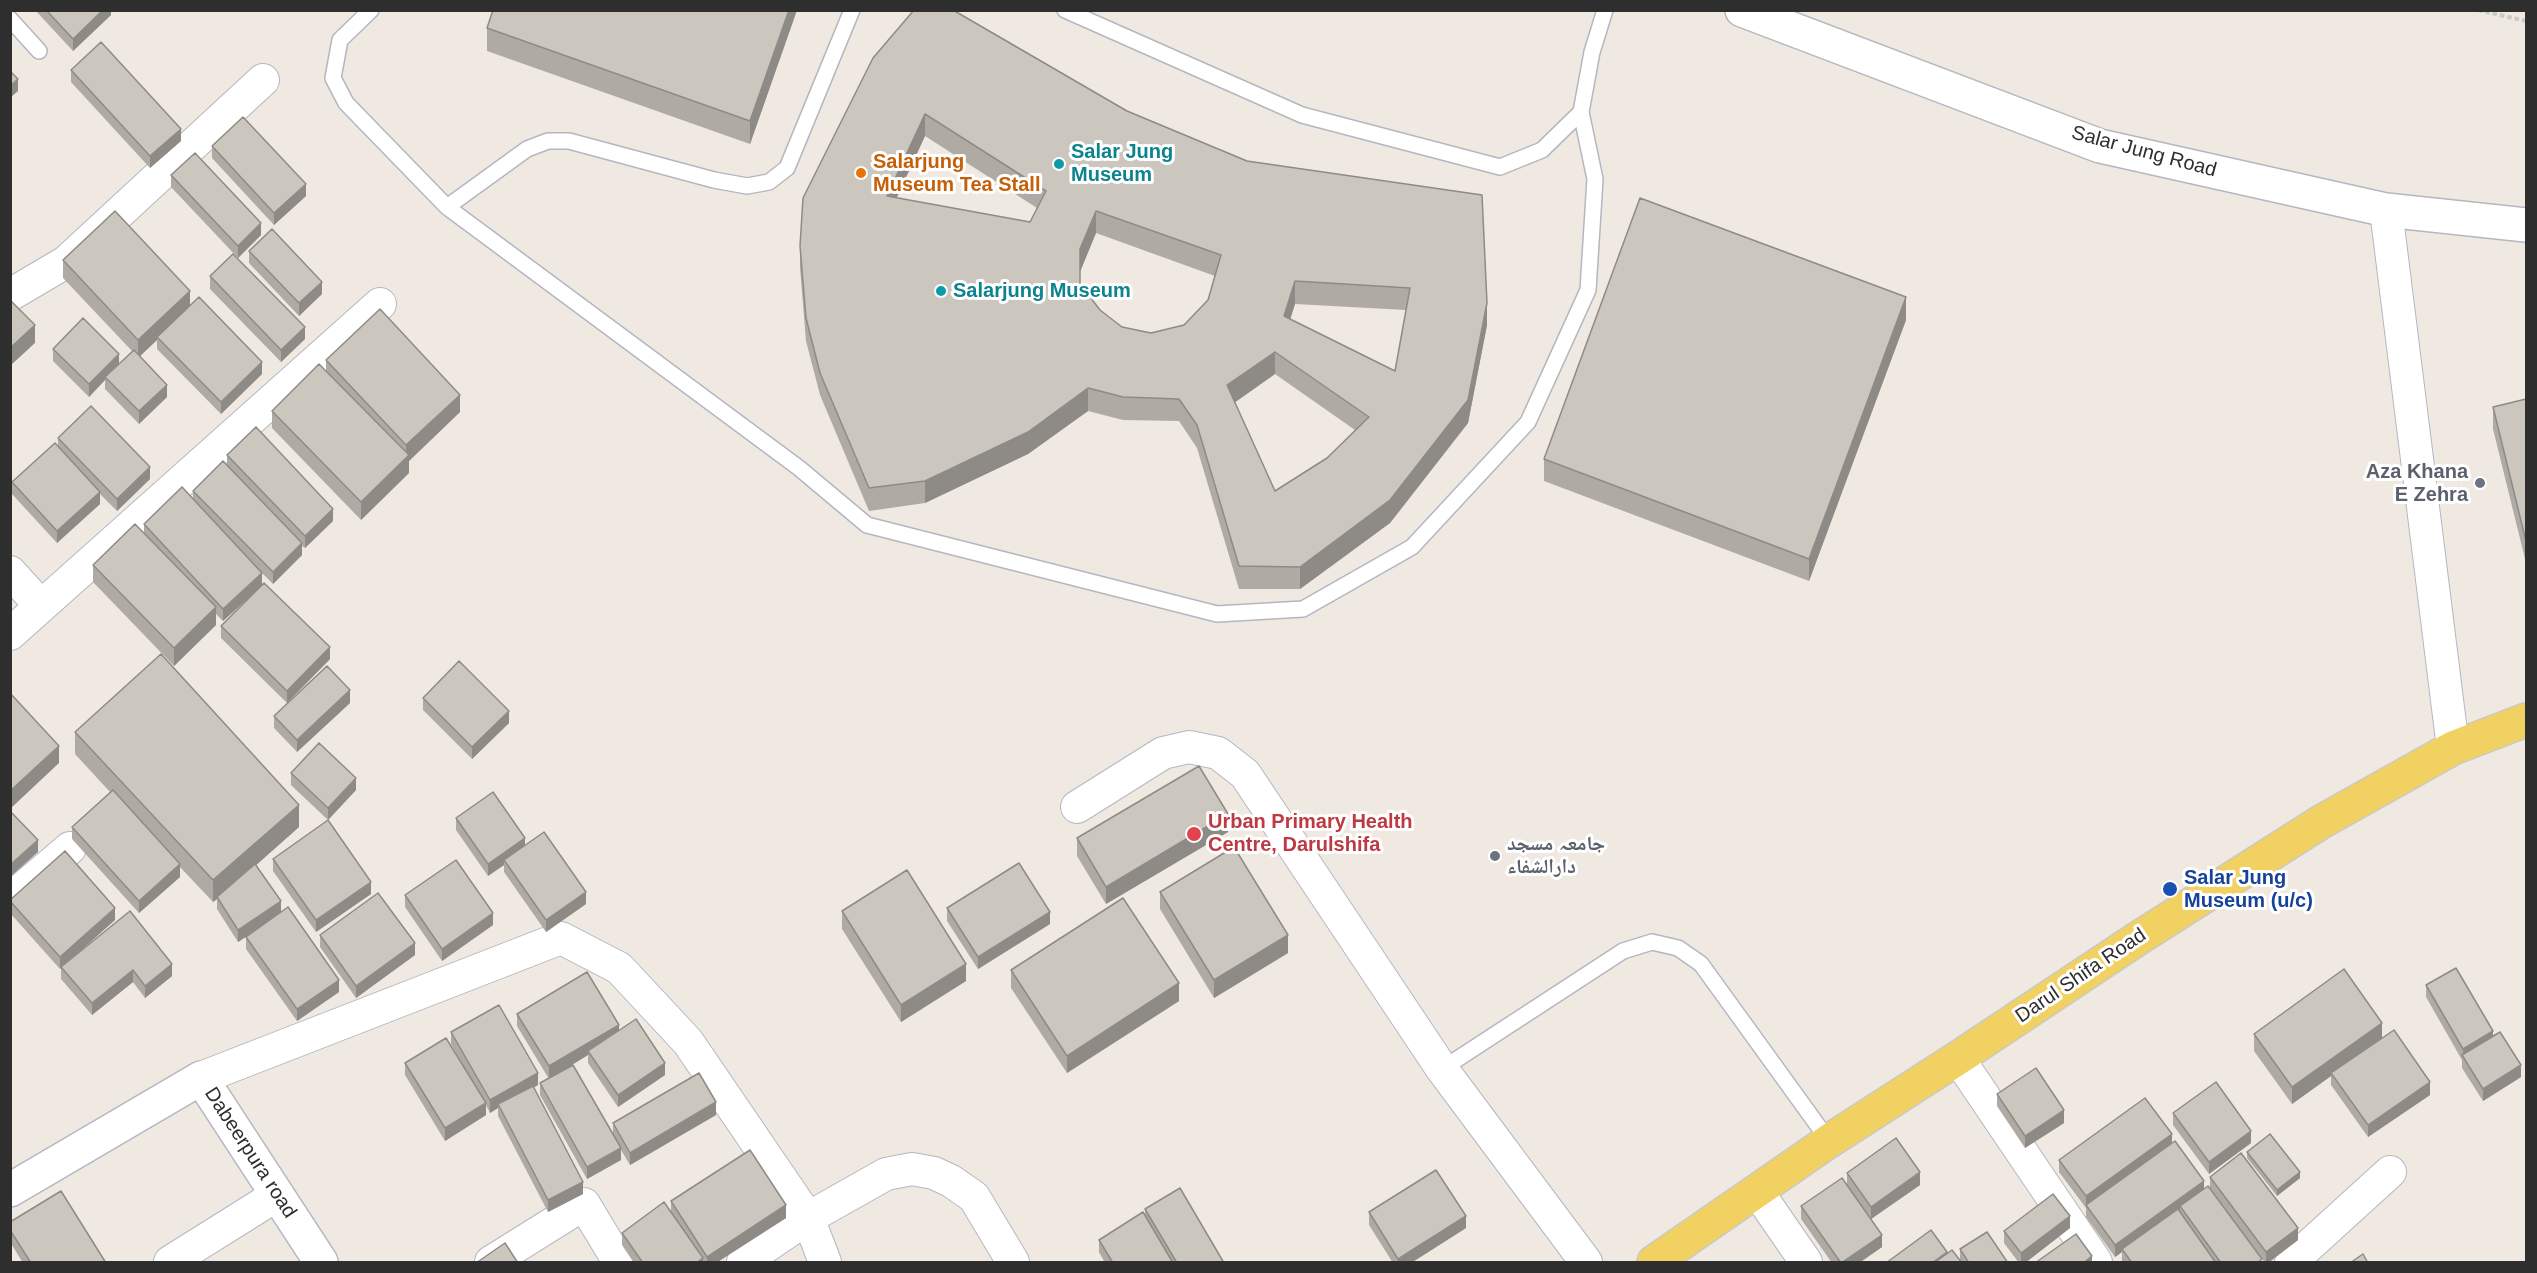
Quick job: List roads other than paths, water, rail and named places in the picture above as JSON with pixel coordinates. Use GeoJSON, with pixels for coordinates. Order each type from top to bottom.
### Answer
{"type":"FeatureCollection","features":[{"type":"Feature","properties":{"kind":"main road","name":"Salar Jung Road"},"geometry":{"type":"LineString","coordinates":[[1742,10],[2100,146],[2386,210],[2526,225]]}},
{"type":"Feature","properties":{"kind":"main road","name":"Darul Shifa Road"},"geometry":{"type":"LineString","coordinates":[[1653,1263],[1829,1141],[2137,939],[2321,822],[2453,748],[2526,720]]}},
{"type":"Feature","properties":{"kind":"main road","name":"Dabeerpura road"},"geometry":{"type":"LineString","coordinates":[[10,1190],[201,1078],[321,1263]]}},
{"type":"Feature","properties":{"kind":"street"},"geometry":{"type":"LineString","coordinates":[[10,295],[66,262],[263,80]]}},
{"type":"Feature","properties":{"kind":"street"},"geometry":{"type":"LineString","coordinates":[[2386,210],[2453,748]]}},
{"type":"Feature","properties":{"kind":"street"},"geometry":{"type":"LineString","coordinates":[[10,634],[380,304]]}},
{"type":"Feature","properties":{"kind":"street"},"geometry":{"type":"LineString","coordinates":[[10,572],[41,606]]}},
{"type":"Feature","properties":{"kind":"street"},"geometry":{"type":"LineString","coordinates":[[1077,807],[1162,753],[1189,747],[1218,753],[1245,774],[1442,1069],[1586,1263]]}},
{"type":"Feature","properties":{"kind":"street"},"geometry":{"type":"LineString","coordinates":[[10,899],[70,848]]}},
{"type":"Feature","properties":{"kind":"street"},"geometry":{"type":"LineString","coordinates":[[201,1078],[561,938],[619,968],[688,1042],[808,1218],[825,1263]]}},
{"type":"Feature","properties":{"kind":"street"},"geometry":{"type":"LineString","coordinates":[[1958,1058],[2096,1263]]}},
{"type":"Feature","properties":{"kind":"street"},"geometry":{"type":"LineString","coordinates":[[743,1263],[808,1218],[886,1174],[912,1169],[934,1173],[951,1181],[974,1197],[1013,1263]]}},
{"type":"Feature","properties":{"kind":"street"},"geometry":{"type":"LineString","coordinates":[[2291,1263],[2390,1172]]}},
{"type":"Feature","properties":{"kind":"street"},"geometry":{"type":"LineString","coordinates":[[1757,1191],[1806,1263]]}},
{"type":"Feature","properties":{"kind":"street"},"geometry":{"type":"LineString","coordinates":[[170,1263],[277,1195]]}},
{"type":"Feature","properties":{"kind":"street"},"geometry":{"type":"LineString","coordinates":[[491,1263],[584,1204],[620,1263]]}},
{"type":"Feature","properties":{"kind":"lane"},"geometry":{"type":"LineString","coordinates":[[371,10],[340,40],[333,78],[346,103],[447,207],[799,468],[867,525],[1217,614],[1303,609],[1412,547],[1528,422],[1588,290],[1595,179],[1581,112],[1592,52],[1605,10]]}},
{"type":"Feature","properties":{"kind":"lane"},"geometry":{"type":"LineString","coordinates":[[447,207],[527,149],[548,141],[569,141],[725,182],[747,186],[769,182],[787,168],[852,10]]}},
{"type":"Feature","properties":{"kind":"lane"},"geometry":{"type":"LineString","coordinates":[[1065,10],[1302,115],[1500,167],[1542,150],[1581,112]]}},
{"type":"Feature","properties":{"kind":"lane"},"geometry":{"type":"LineString","coordinates":[[10,19],[39,51]]}},
{"type":"Feature","properties":{"kind":"lane"},"geometry":{"type":"LineString","coordinates":[[1442,1069],[1623,951],[1652,942],[1678,948],[1701,964],[1829,1141]]}},
{"type":"Feature","properties":{"kind":"place","name":"Salar Jung Museum"},"geometry":{"type":"Point","coordinates":[1059,164]}},
{"type":"Feature","properties":{"kind":"place","name":"Salarjung Museum Tea Stall"},"geometry":{"type":"Point","coordinates":[861,173]}},
{"type":"Feature","properties":{"kind":"place","name":"Salarjung Museum"},"geometry":{"type":"Point","coordinates":[941,291]}},
{"type":"Feature","properties":{"kind":"place","name":"Aza Khana E Zehra"},"geometry":{"type":"Point","coordinates":[2480,483]}},
{"type":"Feature","properties":{"kind":"place","name":"Urban Primary Health Centre, Darulshifa"},"geometry":{"type":"Point","coordinates":[1194,834]}},
{"type":"Feature","properties":{"kind":"place","name":"جامعہ مسجد دارالشفاء"},"geometry":{"type":"Point","coordinates":[1495,856]}},
{"type":"Feature","properties":{"kind":"place","name":"Salar Jung Museum (u/c)"},"geometry":{"type":"Point","coordinates":[2170,889]}}]}
